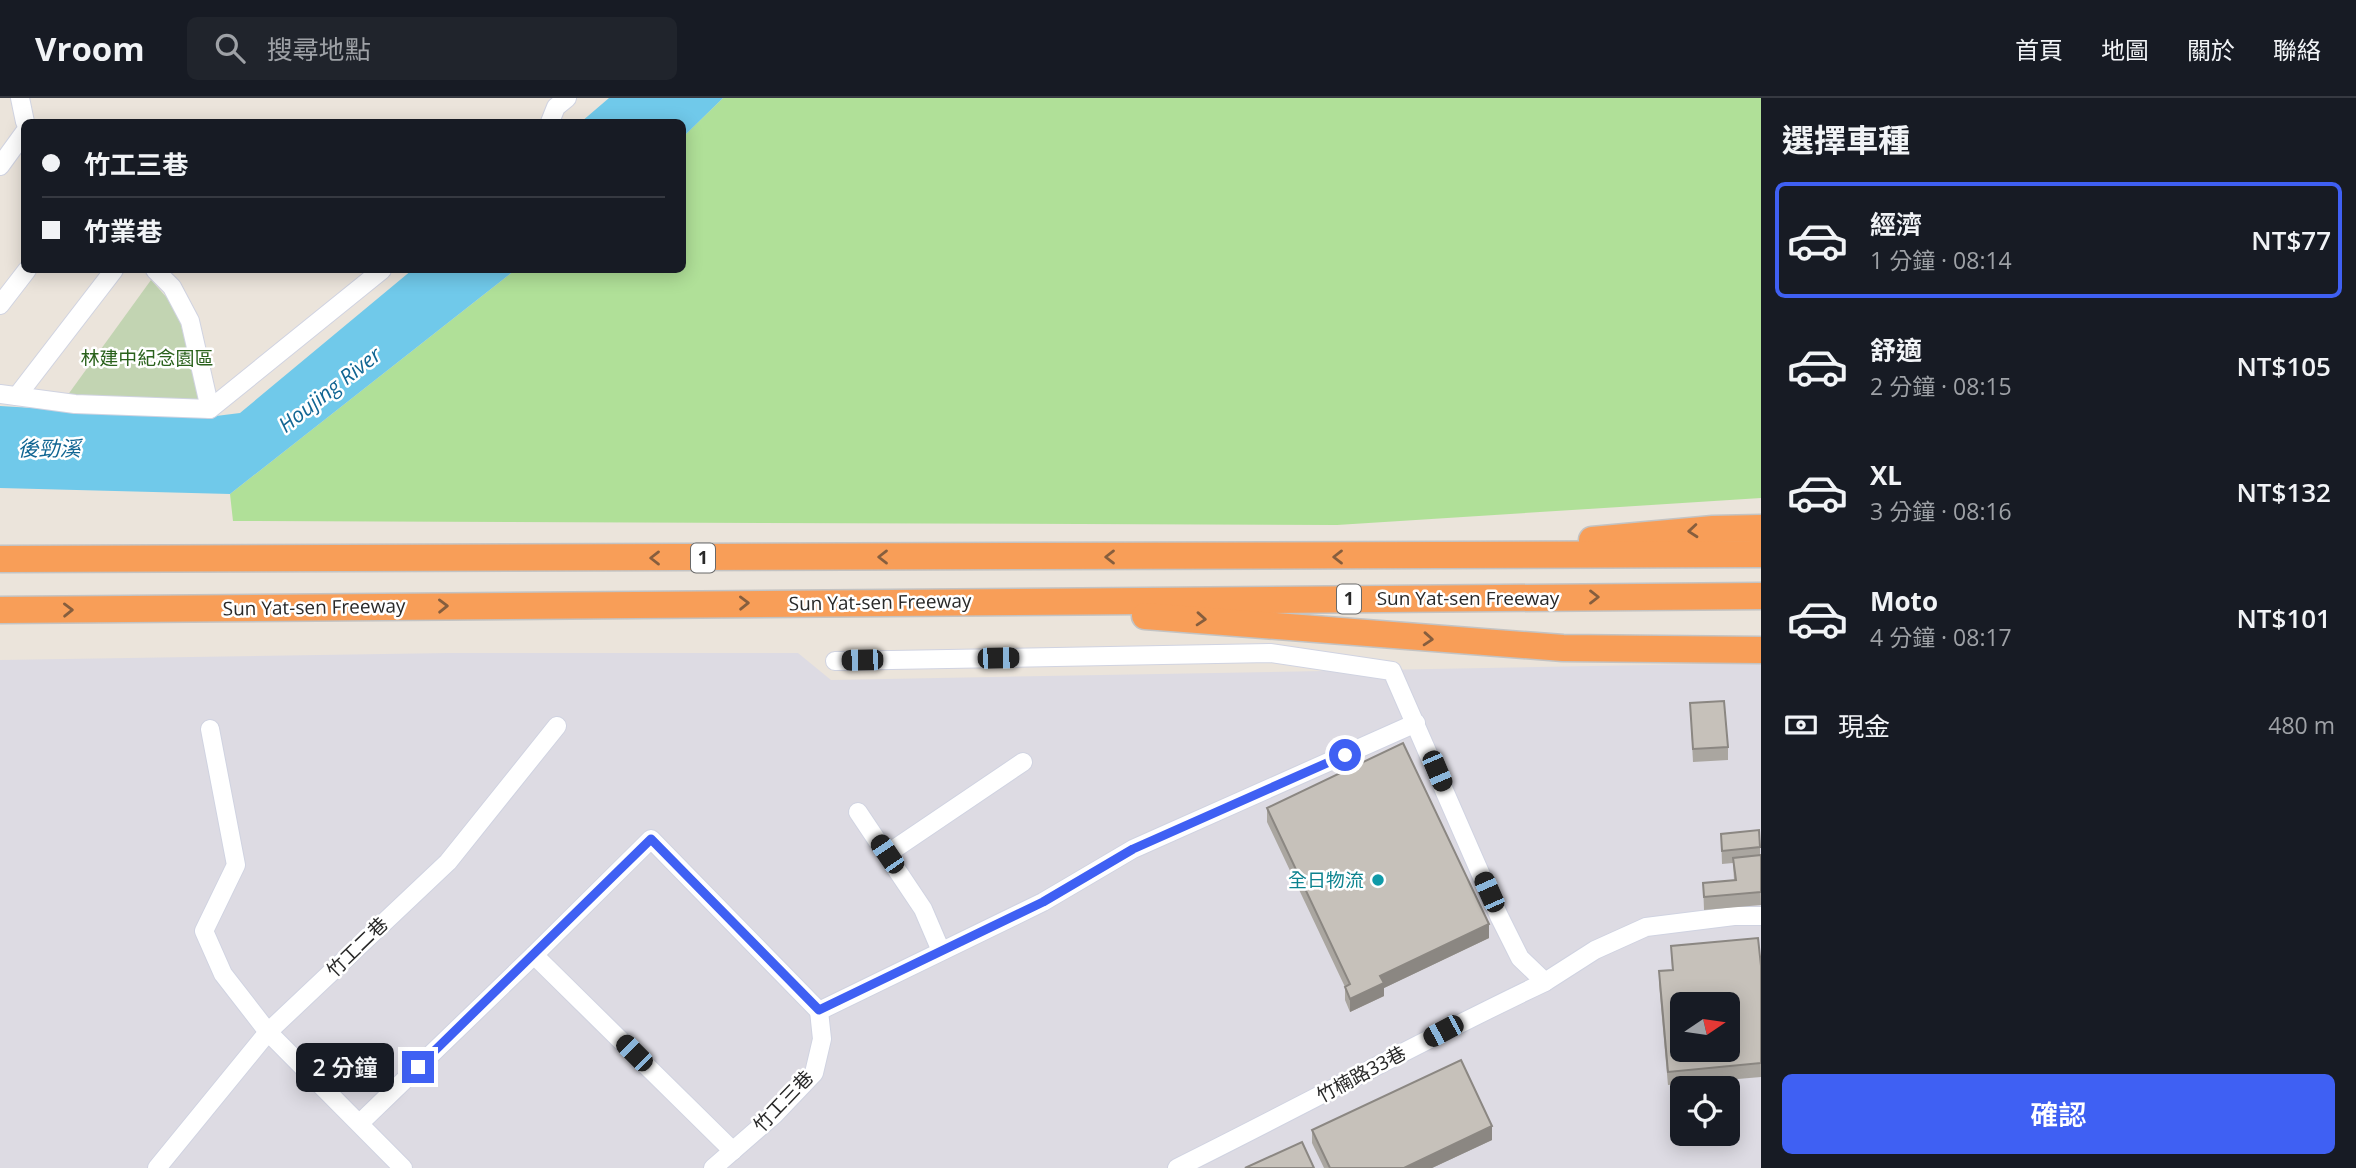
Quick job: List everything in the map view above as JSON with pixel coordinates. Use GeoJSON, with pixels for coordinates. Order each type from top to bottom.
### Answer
{"type":"FeatureCollection","features":[{"type":"Feature","properties":{"kind":"highway"},"geometry":{"type":"LineString","coordinates":[[1406,556],[1713,529],[1761,528]]}},
{"type":"Feature","properties":{"kind":"highway","name":"1"},"geometry":{"type":"LineString","coordinates":[[0,559],[1761,554]]}},
{"type":"Feature","properties":{"kind":"highway","name":"Sun Yat-sen Freeway"},"geometry":{"type":"LineString","coordinates":[[0,610],[1761,596]]}},
{"type":"Feature","properties":{"kind":"highway"},"geometry":{"type":"LineString","coordinates":[[938,601],[1550,648],[1761,650]]}},
{"type":"Feature","properties":{"kind":"highway"},"geometry":{"type":"LineString","coordinates":[[1660,648],[1761,639]]}},
{"type":"Feature","properties":{"kind":"street"},"geometry":{"type":"LineString","coordinates":[[20,98],[24,119]]}},
{"type":"Feature","properties":{"kind":"street"},"geometry":{"type":"LineString","coordinates":[[0,166],[21,138]]}},
{"type":"Feature","properties":{"kind":"street"},"geometry":{"type":"LineString","coordinates":[[0,306],[25,273]]}},
{"type":"Feature","properties":{"kind":"street"},"geometry":{"type":"LineString","coordinates":[[8,395],[111,273]]}},
{"type":"Feature","properties":{"kind":"street"},"geometry":{"type":"LineString","coordinates":[[158,273],[172,287],[190,321],[209,409]]}},
{"type":"Feature","properties":{"kind":"street"},"geometry":{"type":"LineString","coordinates":[[8,395],[75,404],[209,409],[378,273]]}},
{"type":"Feature","properties":{"kind":"street"},"geometry":{"type":"LineString","coordinates":[[835,661],[1270,653],[1392,671],[1520,958],[1545,982]]}},
{"type":"Feature","properties":{"kind":"street"},"geometry":{"type":"LineString","coordinates":[[360,1123],[651,839],[819,1010],[1043,902],[1133,849],[1416,723]]}},
{"type":"Feature","properties":{"kind":"street","name":"竹工二巷"},"geometry":{"type":"LineString","coordinates":[[157,1168],[268,1032],[448,862],[557,726]]}},
{"type":"Feature","properties":{"kind":"street"},"geometry":{"type":"LineString","coordinates":[[210,729],[236,865],[204,931],[223,974],[268,1032],[403,1168]]}},
{"type":"Feature","properties":{"kind":"street"},"geometry":{"type":"LineString","coordinates":[[887,854],[1023,762]]}},
{"type":"Feature","properties":{"kind":"street"},"geometry":{"type":"LineString","coordinates":[[858,811],[923,908],[941,951]]}},
{"type":"Feature","properties":{"kind":"street","name":"竹楠路33巷"},"geometry":{"type":"LineString","coordinates":[[1177,1168],[1312,1101],[1443,1031],[1545,982],[1595,950],[1646,927],[1734,916],[1761,916]]}},
{"type":"Feature","properties":{"kind":"street"},"geometry":{"type":"LineString","coordinates":[[534,955],[733,1151]]}},
{"type":"Feature","properties":{"kind":"street","name":"竹工三巷"},"geometry":{"type":"LineString","coordinates":[[713,1168],[774,1115],[814,1073],[821,1039],[819,1010]]}},
{"type":"Feature","properties":{"kind":"shaded area"},"geometry":{"type":"Polygon","coordinates":[[[449,653],[798,653],[831,680],[1761,663],[1761,1168],[0,1168],[0,660],[449,653]]]}},
{"type":"Feature","properties":{"kind":"green space"},"geometry":{"type":"Polygon","coordinates":[[[723,98],[1761,98],[1761,498],[1337,525],[233,521],[230,494],[511,273],[686,273],[686,134],[723,98]]]}},
{"type":"Feature","properties":{"kind":"green space","name":"林建中紀念園區"},"geometry":{"type":"Polygon","coordinates":[[[151,280],[177,309],[200,401],[67,396],[151,280]]]}},
{"type":"Feature","properties":{"kind":"water"},"geometry":{"type":"Polygon","coordinates":[[[609,98],[723,98],[686,134],[686,119],[584,119],[609,98]]]}},
{"type":"Feature","properties":{"kind":"water","name":"後勁溪"},"geometry":{"type":"Polygon","coordinates":[[[408,273],[511,273],[230,494],[0,488],[0,406],[200,418],[240,413],[408,273]]]}},
{"type":"Feature","properties":{"kind":"building"},"geometry":{"type":"Polygon","coordinates":[[[1724,701],[1728,747],[1693,749],[1690,703],[1724,701]]]}},
{"type":"Feature","properties":{"kind":"building","name":"全日物流"},"geometry":{"type":"Polygon","coordinates":[[[1403,743],[1489,924],[1380,976],[1384,983],[1350,999],[1345,987],[1350,984],[1267,808],[1403,743]]]}},
{"type":"Feature","properties":{"kind":"building"},"geometry":{"type":"Polygon","coordinates":[[[1759,830],[1760,847],[1722,851],[1721,834],[1759,830]]]}},
{"type":"Feature","properties":{"kind":"building"},"geometry":{"type":"Polygon","coordinates":[[[1761,855],[1761,892],[1704,897],[1703,883],[1736,880],[1733,858],[1761,855]]]}},
{"type":"Feature","properties":{"kind":"building"},"geometry":{"type":"Polygon","coordinates":[[[1758,938],[1761,966],[1761,1063],[1668,1072],[1659,971],[1673,970],[1671,946],[1758,938]]]}},
{"type":"Feature","properties":{"kind":"building"},"geometry":{"type":"Polygon","coordinates":[[[1461,1060],[1492,1126],[1404,1168],[1330,1168],[1312,1130],[1461,1060]]]}},
{"type":"Feature","properties":{"kind":"building"},"geometry":{"type":"Polygon","coordinates":[[[1302,1142],[1314,1168],[1245,1168],[1302,1142]]]}},
{"type":"Feature","properties":{"kind":"place","name":"全日物流"},"geometry":{"type":"Point","coordinates":[1378,880]}},
{"type":"Feature","properties":{"kind":"route"},"geometry":{"type":"LineString","coordinates":[[418,1067],[651,839],[819,1010],[1043,902],[1133,849],[1345,755]]}},
{"type":"Feature","properties":{"kind":"water label","name":"Houjing River"},"geometry":{"type":"Point","coordinates":[330,390]}}]}
